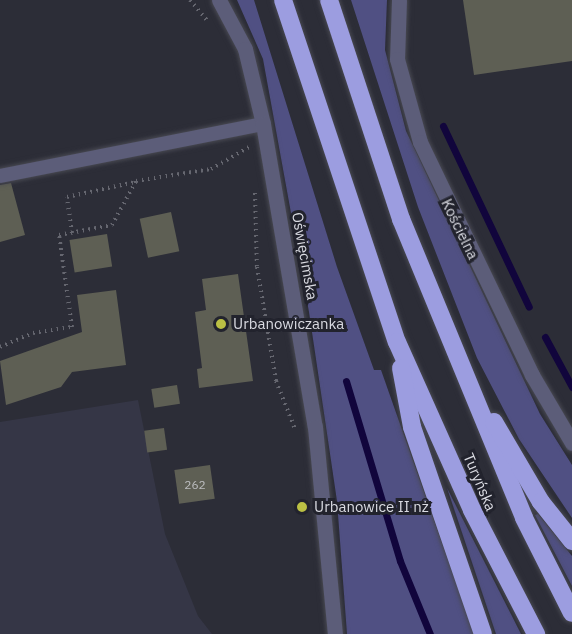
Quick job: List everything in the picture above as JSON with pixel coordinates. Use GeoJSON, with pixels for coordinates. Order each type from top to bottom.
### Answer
{"type":"FeatureCollection","features":[{"type":"Feature","properties":{"kind":"highway"},"geometry":{"type":"LineString","coordinates":[[283,0],[397,342],[412,428],[483,634]]}},
{"type":"Feature","properties":{"kind":"highway"},"geometry":{"type":"LineString","coordinates":[[329,0],[401,219],[462,368],[541,502],[572,541]]}},
{"type":"Feature","properties":{"kind":"highway","name":"Turyńska"},"geometry":{"type":"LineString","coordinates":[[397,342],[472,510],[536,634]]}},
{"type":"Feature","properties":{"kind":"highway","name":"Turyńska"},"geometry":{"type":"LineString","coordinates":[[462,368],[524,518],[572,613]]}},
{"type":"Feature","properties":{"kind":"street","name":"Oświęcimska"},"geometry":{"type":"LineString","coordinates":[[219,0],[245,49],[264,124],[315,427],[334,634]]}},
{"type":"Feature","properties":{"kind":"street","name":"Kościelna"},"geometry":{"type":"LineString","coordinates":[[399,0],[398,59],[420,142],[532,375],[572,443]]}},
{"type":"Feature","properties":{"kind":"lane"},"geometry":{"type":"LineString","coordinates":[[0,176],[264,124]]}},
{"type":"Feature","properties":{"kind":"path"},"geometry":{"type":"LineString","coordinates":[[190,0],[212,30]]}},
{"type":"Feature","properties":{"kind":"path"},"geometry":{"type":"LineString","coordinates":[[245,128],[252,158]]}},
{"type":"Feature","properties":{"kind":"path"},"geometry":{"type":"LineString","coordinates":[[72,233],[68,197],[136,181],[211,169],[249,147]]}},
{"type":"Feature","properties":{"kind":"path"},"geometry":{"type":"LineString","coordinates":[[254,179],[257,267],[274,370],[298,437]]}},
{"type":"Feature","properties":{"kind":"path"},"geometry":{"type":"LineString","coordinates":[[0,347],[33,333],[72,327],[60,235],[112,225],[136,181]]}},
{"type":"Feature","properties":{"kind":"shaded area"},"geometry":{"type":"Polygon","coordinates":[[[237,0],[254,0],[337,267],[374,370],[381,370],[474,634],[347,634],[337,501],[309,312],[263,59],[237,0]]]}},
{"type":"Feature","properties":{"kind":"shaded area"},"geometry":{"type":"Polygon","coordinates":[[[351,0],[387,0],[385,50],[406,131],[540,414],[572,465],[572,518],[519,439],[477,358],[418,207],[351,0]]]}},
{"type":"Feature","properties":{"kind":"shaded area"},"geometry":{"type":"Polygon","coordinates":[[[138,400],[165,534],[198,616],[212,634],[0,634],[0,422],[138,400]]]}},
{"type":"Feature","properties":{"kind":"shaded area"},"geometry":{"type":"Polygon","coordinates":[[[447,488],[521,634],[496,634],[447,488]]]}},
{"type":"Feature","properties":{"kind":"shaded area"},"geometry":{"type":"Polygon","coordinates":[[[538,514],[572,556],[572,586],[535,515],[538,514]]]}},
{"type":"Feature","properties":{"kind":"building"},"geometry":{"type":"Polygon","coordinates":[[[463,0],[572,0],[572,61],[474,75],[463,0]]]}},
{"type":"Feature","properties":{"kind":"building"},"geometry":{"type":"Polygon","coordinates":[[[11,183],[25,235],[0,242],[0,185],[11,183]]]}},
{"type":"Feature","properties":{"kind":"building"},"geometry":{"type":"Polygon","coordinates":[[[171,212],[179,251],[148,258],[140,219],[171,212]]]}},
{"type":"Feature","properties":{"kind":"building"},"geometry":{"type":"Polygon","coordinates":[[[107,234],[112,267],[75,273],[69,240],[107,234]]]}},
{"type":"Feature","properties":{"kind":"building","name":"Urbanowiczanka"},"geometry":{"type":"Polygon","coordinates":[[[238,274],[253,381],[199,388],[197,369],[202,368],[195,312],[206,310],[202,279],[238,274]]]}},
{"type":"Feature","properties":{"kind":"building"},"geometry":{"type":"Polygon","coordinates":[[[116,290],[126,365],[72,372],[61,387],[6,405],[0,361],[82,332],[77,295],[116,290]]]}},
{"type":"Feature","properties":{"kind":"building"},"geometry":{"type":"Polygon","coordinates":[[[177,385],[180,404],[154,408],[151,389],[177,385]]]}},
{"type":"Feature","properties":{"kind":"building"},"geometry":{"type":"Polygon","coordinates":[[[164,428],[167,450],[147,453],[144,431],[164,428]]]}},
{"type":"Feature","properties":{"kind":"building"},"geometry":{"type":"Polygon","coordinates":[[[210,465],[215,499],[179,504],[174,470],[210,465]]]}},
{"type":"Feature","properties":{"kind":"waterway"},"geometry":{"type":"LineString","coordinates":[[443,126],[529,307]]}},
{"type":"Feature","properties":{"kind":"waterway"},"geometry":{"type":"LineString","coordinates":[[545,337],[572,387]]}},
{"type":"Feature","properties":{"kind":"waterway"},"geometry":{"type":"LineString","coordinates":[[346,381],[400,561],[430,634]]}},
{"type":"Feature","properties":{"kind":"place","name":"Urbanowiczanka"},"geometry":{"type":"Point","coordinates":[221,324]}},
{"type":"Feature","properties":{"kind":"place","name":"Urbanowice II nż"},"geometry":{"type":"Point","coordinates":[302,507]}}]}
